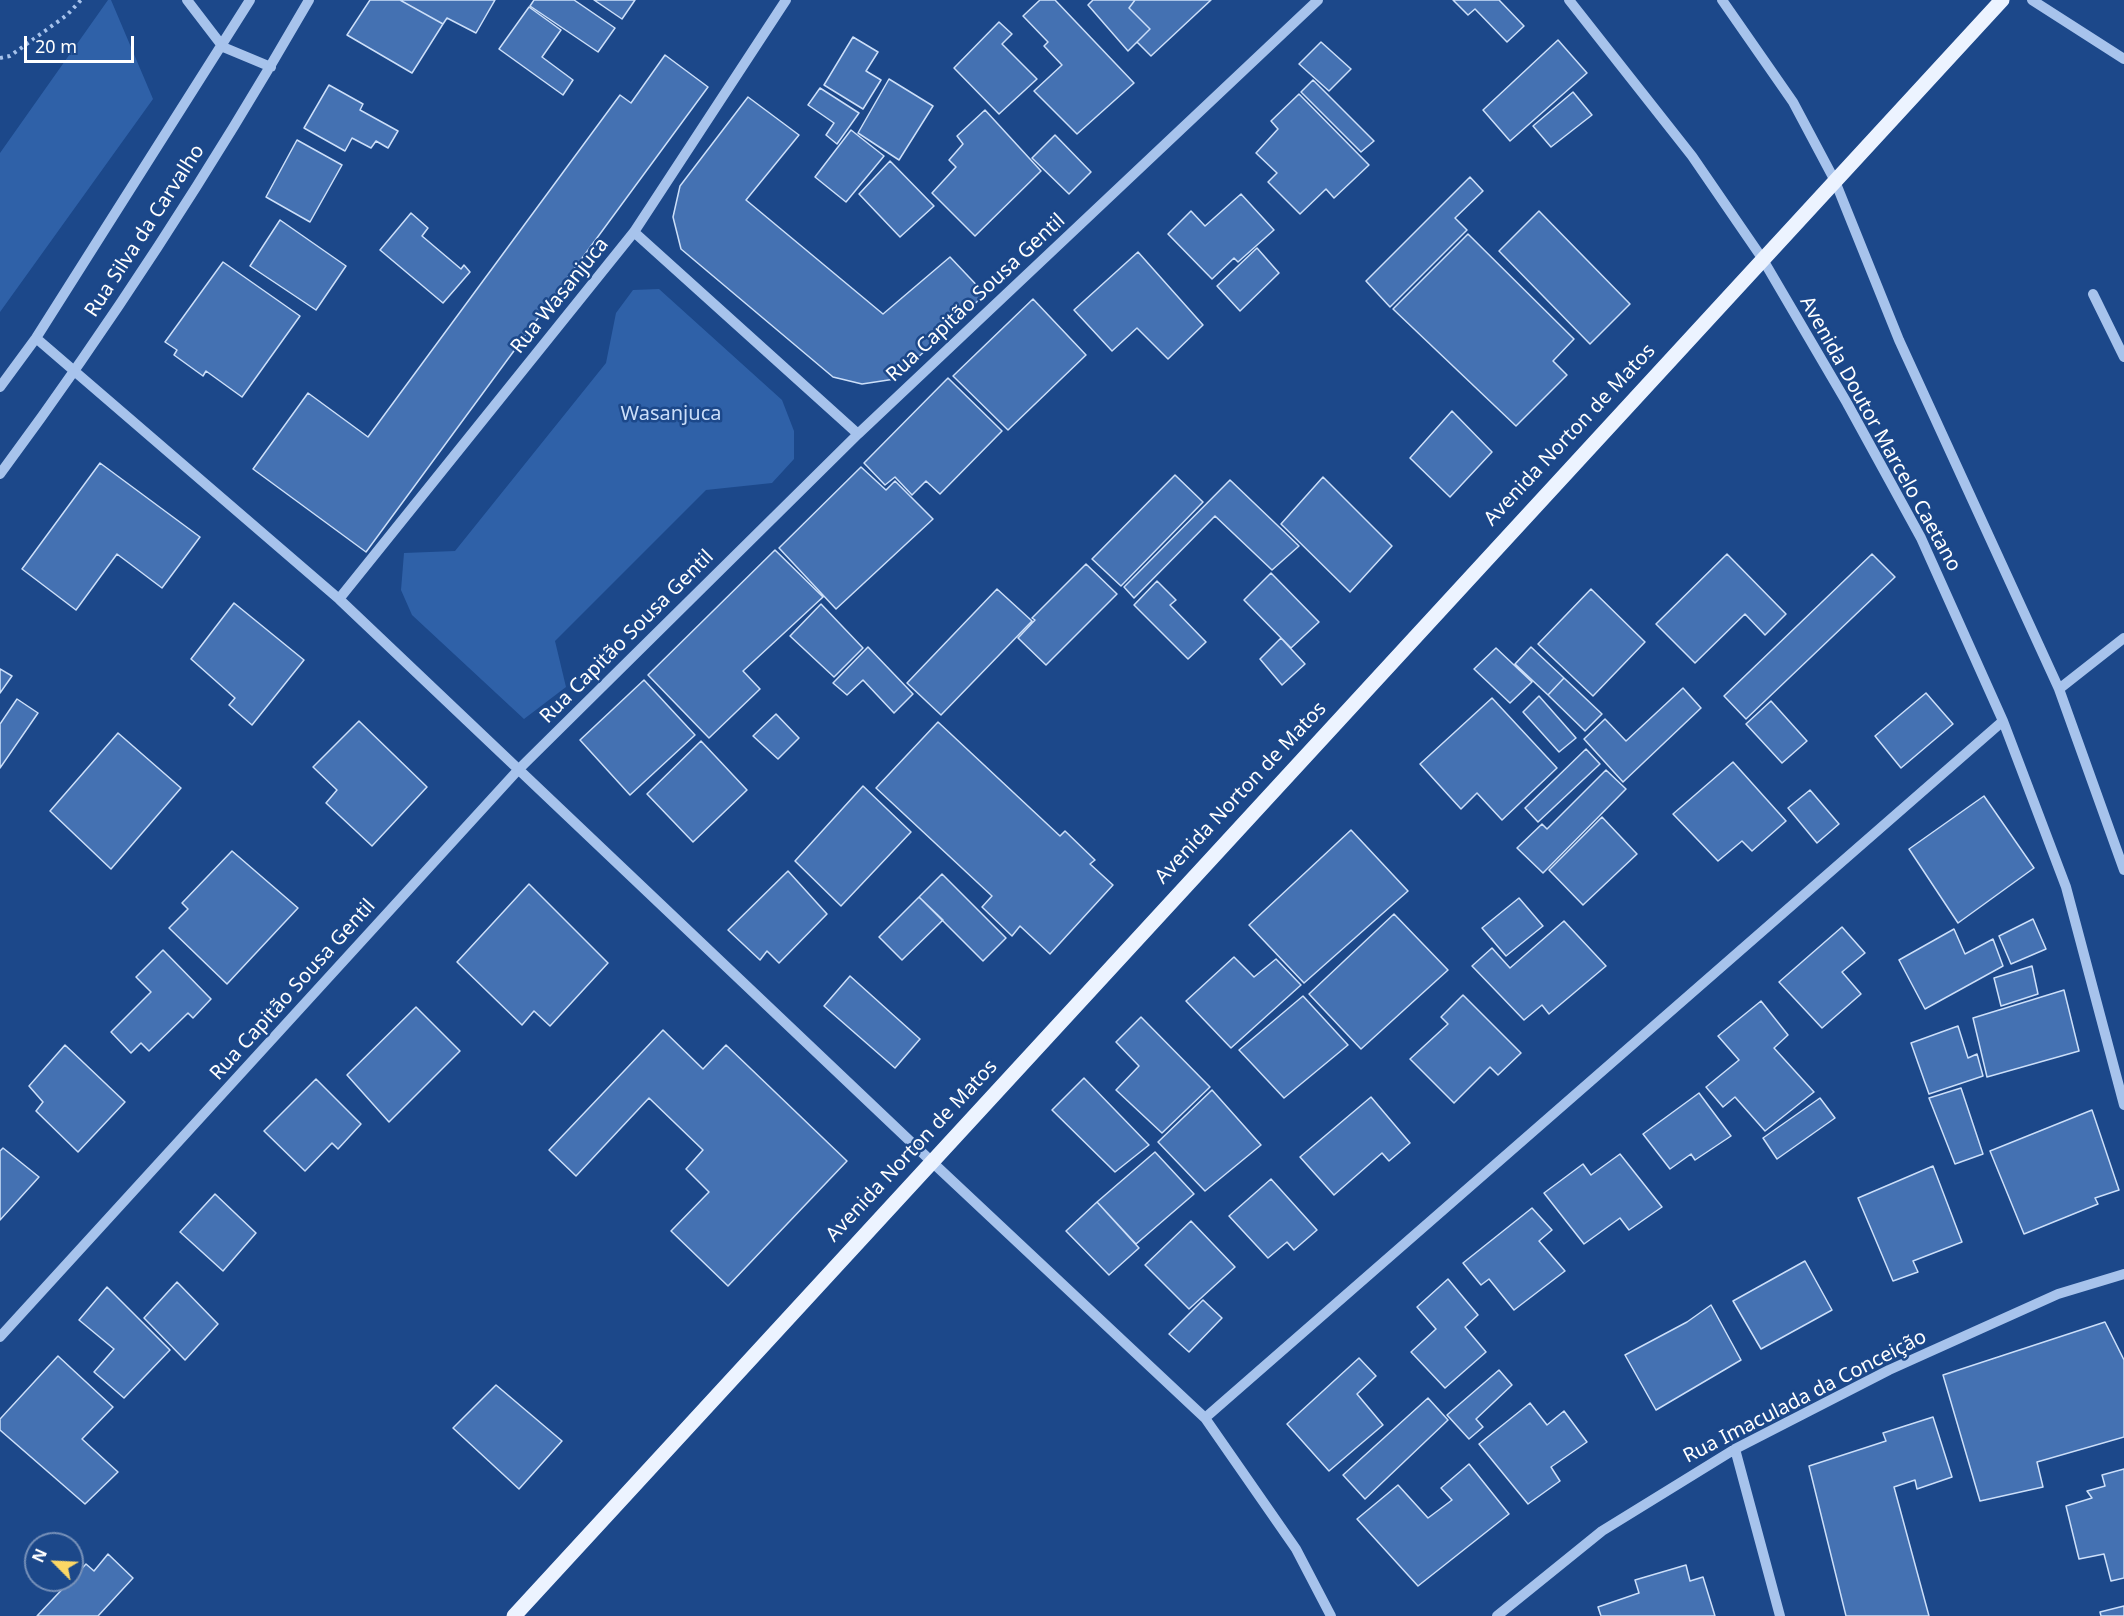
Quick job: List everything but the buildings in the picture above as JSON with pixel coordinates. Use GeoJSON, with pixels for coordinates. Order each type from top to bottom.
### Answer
{"type":"FeatureCollection","features":[{"type":"Feature","properties":{"kind":"main road","name":"Avenida Norton de Matos"},"geometry":{"type":"LineString","coordinates":[[514,1616],[2001,0]]}},
{"type":"Feature","properties":{"kind":"street"},"geometry":{"type":"LineString","coordinates":[[187,0],[223,47],[271,67]]}},
{"type":"Feature","properties":{"kind":"street","name":"Rua Silva da Carvalho"},"geometry":{"type":"LineString","coordinates":[[0,387],[36,338],[223,47],[250,0]]}},
{"type":"Feature","properties":{"kind":"street","name":"Rua Silva da Carvalho"},"geometry":{"type":"LineString","coordinates":[[0,474],[77,370],[271,67],[309,0]]}},
{"type":"Feature","properties":{"kind":"street","name":"Rua Wasanjuca"},"geometry":{"type":"LineString","coordinates":[[339,599],[634,232],[786,0]]}},
{"type":"Feature","properties":{"kind":"street","name":"Rua Capitão Sousa Gentil"},"geometry":{"type":"LineString","coordinates":[[0,1337],[518,770],[858,434],[1318,0]]}},
{"type":"Feature","properties":{"kind":"street","name":"Avenida Doutor Marcelo Caetano"},"geometry":{"type":"LineString","coordinates":[[1569,0],[1692,156],[1762,258],[1847,403],[1921,538],[2003,721],[2066,887],[2124,1105]]}},
{"type":"Feature","properties":{"kind":"street"},"geometry":{"type":"LineString","coordinates":[[1722,0],[1793,102],[1835,181],[1903,351],[2059,689],[2124,870]]}},
{"type":"Feature","properties":{"kind":"street"},"geometry":{"type":"LineString","coordinates":[[2032,0],[2124,59]]}},
{"type":"Feature","properties":{"kind":"street"},"geometry":{"type":"LineString","coordinates":[[634,232],[858,434]]}},
{"type":"Feature","properties":{"kind":"street"},"geometry":{"type":"LineString","coordinates":[[2093,294],[2124,357]]}},
{"type":"Feature","properties":{"kind":"street"},"geometry":{"type":"LineString","coordinates":[[36,338],[77,370],[339,599],[1205,1418],[1296,1550],[1331,1616]]}},
{"type":"Feature","properties":{"kind":"street"},"geometry":{"type":"LineString","coordinates":[[2059,689],[2124,638]]}},
{"type":"Feature","properties":{"kind":"street"},"geometry":{"type":"LineString","coordinates":[[1205,1418],[2003,721]]}},
{"type":"Feature","properties":{"kind":"street","name":"Rua Imaculada da Conceição"},"geometry":{"type":"LineString","coordinates":[[1497,1616],[1602,1531],[1735,1449],[1888,1370],[2058,1294],[2124,1274]]}},
{"type":"Feature","properties":{"kind":"street"},"geometry":{"type":"LineString","coordinates":[[1735,1449],[1780,1616]]}},
{"type":"Feature","properties":{"kind":"path"},"geometry":{"type":"LineString","coordinates":[[0,58],[10,56],[67,15],[81,0]]}},
{"type":"Feature","properties":{"kind":"green space"},"geometry":{"type":"Polygon","coordinates":[[[108,0],[111,0],[153,99],[0,312],[0,153],[108,0]]]}},
{"type":"Feature","properties":{"kind":"green space","name":"Wasanjuca"},"geometry":{"type":"Polygon","coordinates":[[[659,289],[782,400],[794,431],[794,459],[772,483],[706,490],[555,641],[566,687],[524,719],[412,615],[401,590],[404,553],[455,551],[606,363],[616,313],[633,290],[659,289]]]}}]}
